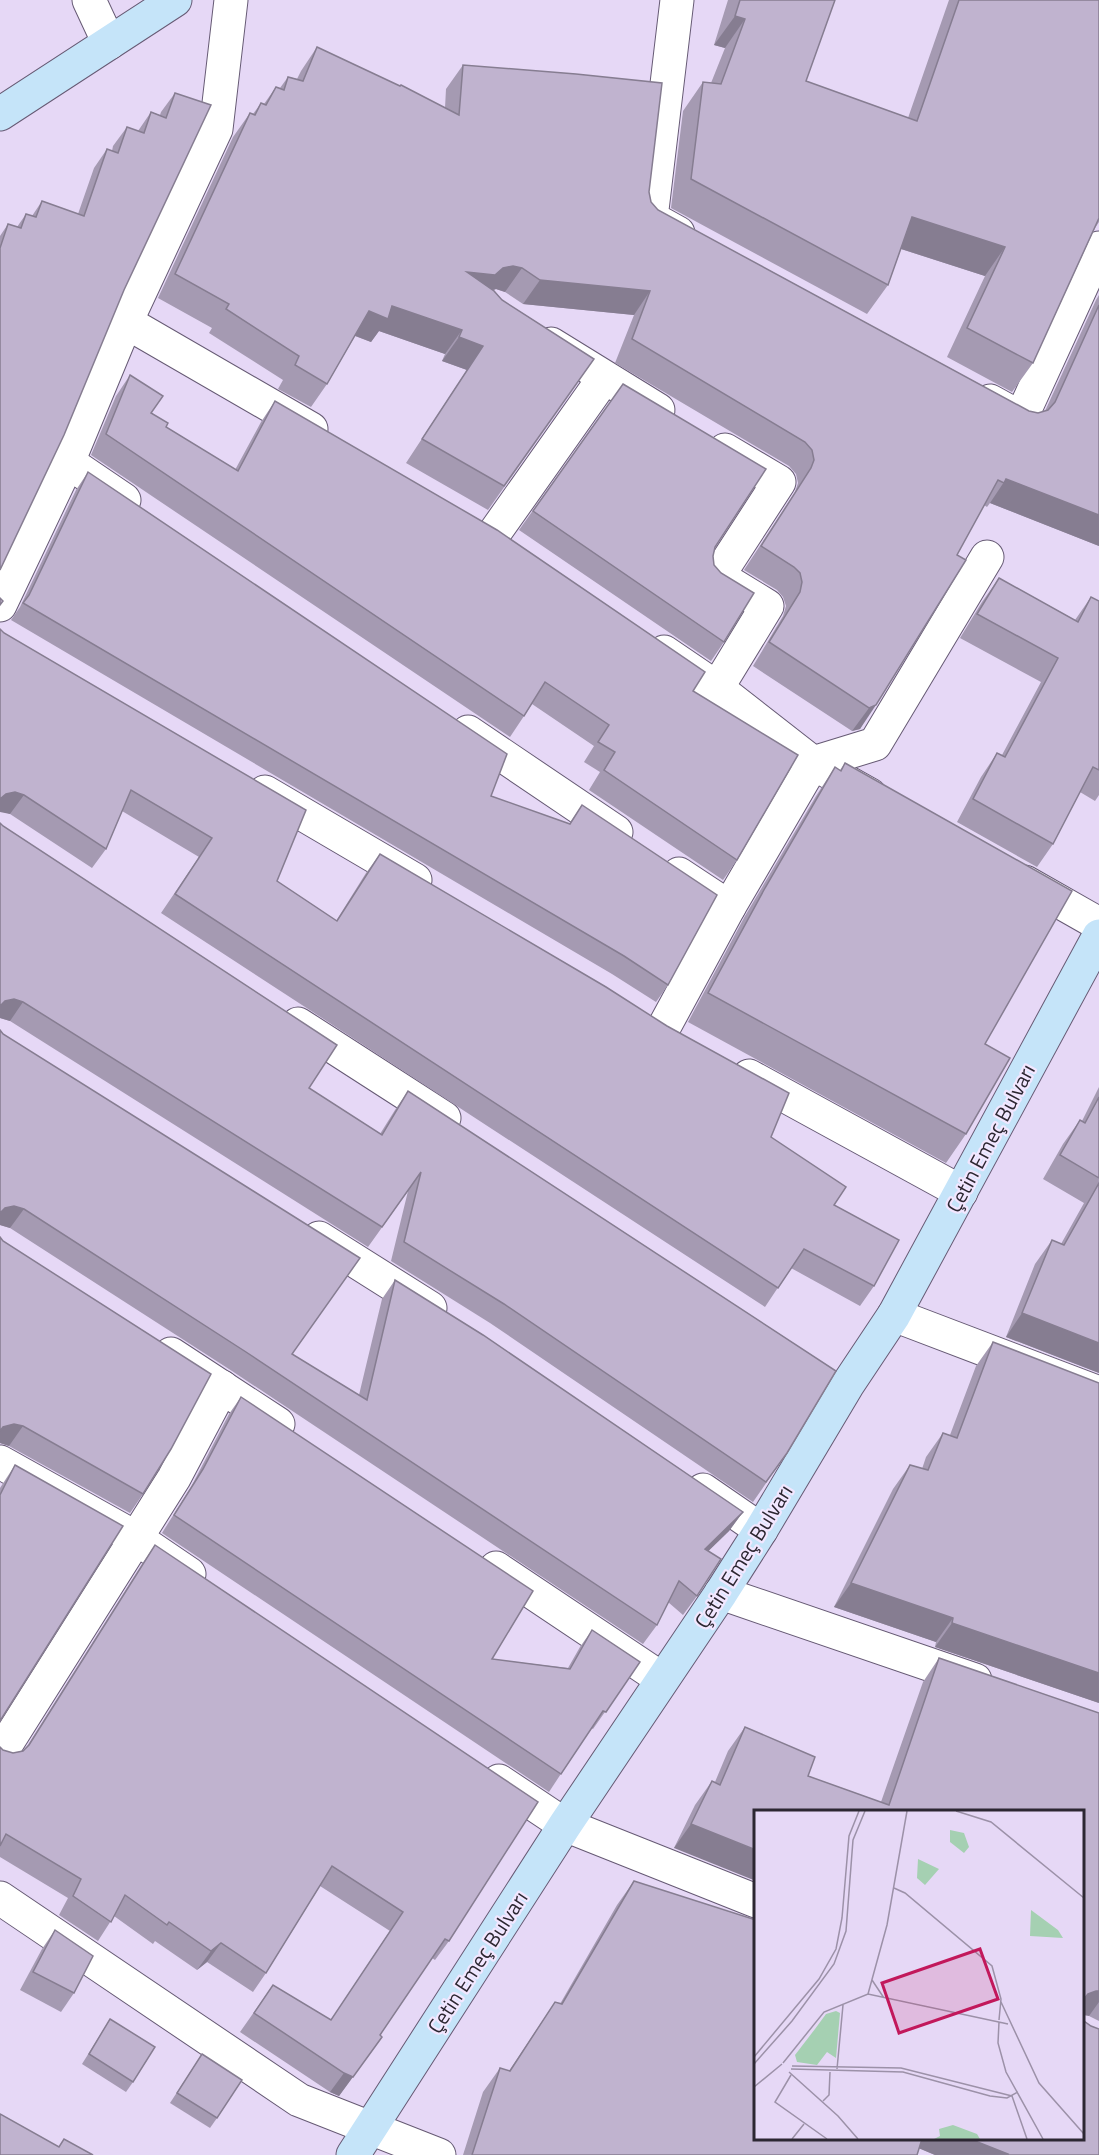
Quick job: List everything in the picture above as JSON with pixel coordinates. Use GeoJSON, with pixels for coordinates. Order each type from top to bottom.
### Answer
{"type":"FeatureCollection","features":[{"type":"Feature","properties":{"kind":"main road"},"geometry":{"type":"LineString","coordinates":[[0,114],[175,0]]}},
{"type":"Feature","properties":{"kind":"main road","name":"Çetin Emeç Bulvarı"},"geometry":{"type":"LineString","coordinates":[[362,2142],[565,1825],[761,1530],[838,1377],[894,1315],[1099,936]]}},
{"type":"Feature","properties":{"kind":"street"},"geometry":{"type":"LineString","coordinates":[[88,0],[110,43]]}},
{"type":"Feature","properties":{"kind":"street"},"geometry":{"type":"LineString","coordinates":[[0,605],[68,462],[126,322],[216,129],[231,0]]}},
{"type":"Feature","properties":{"kind":"street"},"geometry":{"type":"LineString","coordinates":[[677,0],[651,218],[703,246]]}},
{"type":"Feature","properties":{"kind":"street"},"geometry":{"type":"LineString","coordinates":[[959,385],[1021,418],[1099,248]]}},
{"type":"Feature","properties":{"kind":"street"},"geometry":{"type":"LineString","coordinates":[[126,322],[340,446]]}},
{"type":"Feature","properties":{"kind":"street"},"geometry":{"type":"LineString","coordinates":[[525,327],[604,378],[779,482],[718,576],[767,606],[717,688]]}},
{"type":"Feature","properties":{"kind":"street"},"geometry":{"type":"LineString","coordinates":[[463,517],[503,542],[604,378]]}},
{"type":"Feature","properties":{"kind":"street"},"geometry":{"type":"LineString","coordinates":[[68,462],[147,516]]}},
{"type":"Feature","properties":{"kind":"street"},"geometry":{"type":"LineString","coordinates":[[661,1028],[813,763],[876,744],[987,557]]}},
{"type":"Feature","properties":{"kind":"street"},"geometry":{"type":"LineString","coordinates":[[639,635],[717,688],[813,763],[895,809]]}},
{"type":"Feature","properties":{"kind":"street"},"geometry":{"type":"LineString","coordinates":[[443,715],[729,907]]}},
{"type":"Feature","properties":{"kind":"street"},"geometry":{"type":"LineString","coordinates":[[235,774],[439,894]]}},
{"type":"Feature","properties":{"kind":"street"},"geometry":{"type":"LineString","coordinates":[[997,867],[1099,924]]}},
{"type":"Feature","properties":{"kind":"street"},"geometry":{"type":"LineString","coordinates":[[271,1006],[471,1136]]}},
{"type":"Feature","properties":{"kind":"street"},"geometry":{"type":"LineString","coordinates":[[725,1063],[961,1192]]}},
{"type":"Feature","properties":{"kind":"street"},"geometry":{"type":"LineString","coordinates":[[290,1219],[460,1326]]}},
{"type":"Feature","properties":{"kind":"street"},"geometry":{"type":"LineString","coordinates":[[894,1315],[1099,1393]]}},
{"type":"Feature","properties":{"kind":"street"},"geometry":{"type":"LineString","coordinates":[[145,1337],[302,1440]]}},
{"type":"Feature","properties":{"kind":"street"},"geometry":{"type":"LineString","coordinates":[[0,1754],[174,1478],[222,1387]]}},
{"type":"Feature","properties":{"kind":"street"},"geometry":{"type":"LineString","coordinates":[[0,1462],[136,1538],[214,1590]]}},
{"type":"Feature","properties":{"kind":"street"},"geometry":{"type":"LineString","coordinates":[[674,1471],[761,1530]]}},
{"type":"Feature","properties":{"kind":"street"},"geometry":{"type":"LineString","coordinates":[[472,1553],[662,1678]]}},
{"type":"Feature","properties":{"kind":"street"},"geometry":{"type":"LineString","coordinates":[[721,1593],[999,1689]]}},
{"type":"Feature","properties":{"kind":"street"},"geometry":{"type":"LineString","coordinates":[[477,1766],[565,1825],[754,1900]]}},
{"type":"Feature","properties":{"kind":"street"},"geometry":{"type":"LineString","coordinates":[[0,1898],[362,2142],[439,2155]]}},
{"type":"Feature","properties":{"kind":"building"},"geometry":{"type":"Polygon","coordinates":[[[740,0],[835,0],[806,81],[917,121],[959,0],[1099,0],[1099,218],[1033,363],[967,328],[1005,247],[912,217],[888,285],[691,179],[703,82],[721,84],[745,19],[735,16],[740,0]]]}},
{"type":"Feature","properties":{"kind":"building"},"geometry":{"type":"Polygon","coordinates":[[[317,47],[401,85],[459,115],[463,65],[662,83],[649,192],[651,202],[658,210],[1029,411],[1038,413],[1048,410],[1055,402],[1099,305],[1099,515],[1006,479],[1004,483],[998,480],[957,555],[966,560],[876,705],[869,708],[769,642],[800,592],[802,582],[800,573],[794,567],[761,546],[811,468],[814,460],[812,450],[805,442],[632,339],[650,291],[540,280],[522,268],[513,266],[503,268],[495,275],[467,272],[494,291],[502,300],[594,359],[504,486],[422,439],[483,346],[459,337],[462,330],[392,306],[388,319],[369,311],[327,384],[295,365],[299,356],[226,309],[229,304],[175,274],[250,113],[255,115],[261,103],[266,105],[276,87],[284,90],[288,77],[303,81],[317,47]]]}},
{"type":"Feature","properties":{"kind":"building"},"geometry":{"type":"Polygon","coordinates":[[[175,93],[211,105],[124,290],[64,435],[0,570],[0,248],[8,224],[21,228],[26,214],[36,217],[42,201],[84,216],[107,149],[118,153],[127,127],[144,133],[151,112],[166,118],[175,93]]]}},
{"type":"Feature","properties":{"kind":"building"},"geometry":{"type":"Polygon","coordinates":[[[130,375],[163,396],[151,413],[168,423],[166,427],[238,471],[275,401],[497,530],[705,672],[693,691],[798,755],[737,860],[604,770],[615,752],[598,742],[609,725],[545,682],[524,716],[106,434],[130,375]]]}},
{"type":"Feature","properties":{"kind":"building"},"geometry":{"type":"Polygon","coordinates":[[[623,384],[766,469],[715,547],[714,565],[721,573],[754,593],[724,642],[533,511],[623,384]]]}},
{"type":"Feature","properties":{"kind":"building"},"geometry":{"type":"Polygon","coordinates":[[[88,472],[507,754],[491,796],[570,824],[582,805],[717,895],[668,985],[624,956],[23,603],[29,595],[88,472]]]}},
{"type":"Feature","properties":{"kind":"building"},"geometry":{"type":"Polygon","coordinates":[[[999,578],[1078,622],[1091,597],[1099,601],[1099,770],[1093,767],[1053,844],[973,799],[997,753],[1005,757],[1058,658],[977,614],[999,578]]]}},
{"type":"Feature","properties":{"kind":"building"},"geometry":{"type":"Polygon","coordinates":[[[0,629],[306,810],[277,881],[337,921],[380,854],[606,987],[667,1026],[789,1093],[771,1137],[846,1187],[834,1205],[899,1240],[874,1286],[804,1249],[778,1288],[175,894],[212,838],[131,790],[106,849],[24,795],[15,792],[6,794],[0,799],[0,629]]]}},
{"type":"Feature","properties":{"kind":"building"},"geometry":{"type":"Polygon","coordinates":[[[845,763],[1072,891],[985,1044],[1010,1058],[966,1134],[708,993],[835,767],[841,771],[845,763]]]}},
{"type":"Feature","properties":{"kind":"building"},"geometry":{"type":"Polygon","coordinates":[[[0,823],[337,1045],[309,1088],[382,1135],[408,1091],[836,1371],[787,1453],[766,1482],[504,1304],[404,1242],[421,1172],[382,1227],[23,1002],[14,999],[5,1001],[0,1006],[0,823]]]}},
{"type":"Feature","properties":{"kind":"building"},"geometry":{"type":"Polygon","coordinates":[[[0,1030],[360,1258],[292,1354],[367,1400],[395,1280],[483,1335],[743,1512],[705,1549],[721,1559],[697,1596],[679,1581],[657,1625],[246,1352],[24,1209],[14,1206],[5,1208],[0,1213],[0,1030]]]}},
{"type":"Feature","properties":{"kind":"building"},"geometry":{"type":"Polygon","coordinates":[[[1099,1097],[1099,1178],[1060,1155],[1080,1120],[1085,1123],[1099,1097]]]}},
{"type":"Feature","properties":{"kind":"building"},"geometry":{"type":"Polygon","coordinates":[[[1099,1183],[1099,1343],[1022,1313],[1052,1240],[1064,1245],[1099,1183]]]}},
{"type":"Feature","properties":{"kind":"building"},"geometry":{"type":"Polygon","coordinates":[[[0,1237],[211,1374],[171,1449],[143,1494],[23,1426],[14,1424],[3,1427],[0,1431],[0,1237]]]}},
{"type":"Feature","properties":{"kind":"building"},"geometry":{"type":"Polygon","coordinates":[[[993,1342],[1099,1383],[1099,1673],[952,1623],[953,1618],[851,1583],[910,1465],[928,1470],[943,1433],[957,1438],[993,1342]]]}},
{"type":"Feature","properties":{"kind":"building"},"geometry":{"type":"Polygon","coordinates":[[[241,1397],[533,1591],[492,1659],[570,1669],[592,1630],[640,1662],[606,1712],[603,1711],[561,1774],[174,1515],[203,1469],[241,1397]]]}},
{"type":"Feature","properties":{"kind":"building"},"geometry":{"type":"Polygon","coordinates":[[[15,1465],[123,1526],[0,1721],[0,1495],[15,1465]]]}},
{"type":"Feature","properties":{"kind":"building"},"geometry":{"type":"Polygon","coordinates":[[[155,1545],[538,1802],[449,1941],[445,1939],[380,2035],[382,2037],[353,2077],[254,2013],[273,1985],[331,2020],[403,1912],[332,1866],[266,1973],[221,1943],[211,1951],[169,1922],[167,1925],[125,1895],[111,1922],[73,1896],[81,1879],[6,1834],[0,1846],[0,1747],[13,1753],[23,1751],[29,1745],[155,1545]]]}},
{"type":"Feature","properties":{"kind":"building"},"geometry":{"type":"Polygon","coordinates":[[[939,1658],[1099,1713],[1099,1991],[1088,1994],[1084,1999],[1084,1810],[754,1810],[754,1849],[691,1824],[712,1781],[720,1785],[745,1727],[815,1757],[808,1776],[889,1805],[939,1658]]]}},
{"type":"Feature","properties":{"kind":"building"},"geometry":{"type":"Polygon","coordinates":[[[634,1881],[754,1919],[754,2140],[922,2140],[917,2155],[472,2155],[500,2068],[510,2071],[555,2002],[562,2004],[634,1881]]]}},
{"type":"Feature","properties":{"kind":"building"},"geometry":{"type":"Polygon","coordinates":[[[55,1930],[93,1956],[74,1993],[33,1972],[55,1930]]]}},
{"type":"Feature","properties":{"kind":"building"},"geometry":{"type":"Polygon","coordinates":[[[110,2019],[155,2047],[133,2082],[89,2054],[110,2019]]]}},
{"type":"Feature","properties":{"kind":"building"},"geometry":{"type":"Polygon","coordinates":[[[1084,2021],[1099,2029],[1099,2155],[1008,2154],[973,2140],[1084,2140],[1084,2021]]]}},
{"type":"Feature","properties":{"kind":"building"},"geometry":{"type":"Polygon","coordinates":[[[202,2054],[242,2080],[217,2118],[177,2093],[202,2054]]]}},
{"type":"Feature","properties":{"kind":"building"},"geometry":{"type":"Polygon","coordinates":[[[0,2114],[59,2147],[64,2139],[93,2155],[0,2155],[0,2114]]]}}]}
